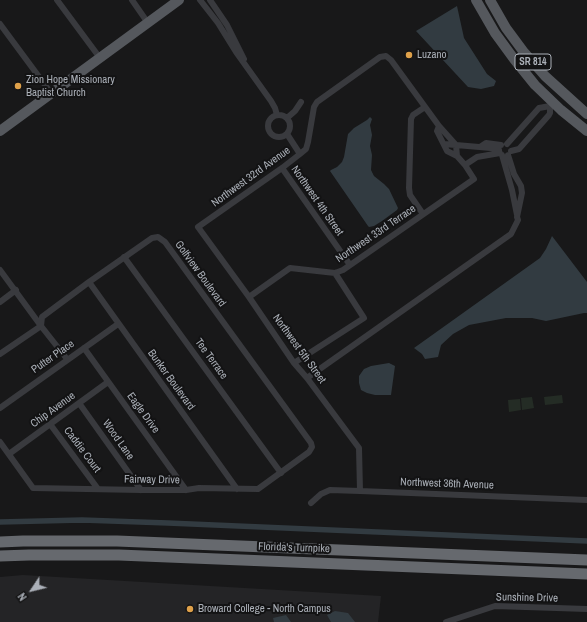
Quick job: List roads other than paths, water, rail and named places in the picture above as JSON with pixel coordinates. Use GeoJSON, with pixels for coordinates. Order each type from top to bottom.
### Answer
{"type":"FeatureCollection","features":[{"type":"Feature","properties":{"kind":"highway","name":"Florida's Turnpike"},"geometry":{"type":"LineString","coordinates":[[0,542],[118,541],[587,560]]}},
{"type":"Feature","properties":{"kind":"highway","name":"Florida's Turnpike"},"geometry":{"type":"LineString","coordinates":[[0,556],[119,555],[587,574]]}},
{"type":"Feature","properties":{"kind":"main road"},"geometry":{"type":"LineString","coordinates":[[0,129],[51,94],[179,0]]}},
{"type":"Feature","properties":{"kind":"main road","name":"SR 814"},"geometry":{"type":"LineString","coordinates":[[476,0],[495,33],[535,85],[552,105],[561,110],[587,131]]}},
{"type":"Feature","properties":{"kind":"main road","name":"SR 814"},"geometry":{"type":"LineString","coordinates":[[490,0],[506,28],[523,51],[545,76],[587,114]]}},
{"type":"Feature","properties":{"kind":"main road"},"geometry":{"type":"LineString","coordinates":[[552,105],[569,109],[578,117],[587,118]]}},
{"type":"Feature","properties":{"kind":"street"},"geometry":{"type":"LineString","coordinates":[[57,0],[100,58]]}},
{"type":"Feature","properties":{"kind":"street"},"geometry":{"type":"LineString","coordinates":[[132,0],[148,23]]}},
{"type":"Feature","properties":{"kind":"street"},"geometry":{"type":"LineString","coordinates":[[200,0],[218,23],[236,52],[273,105],[277,115]]}},
{"type":"Feature","properties":{"kind":"street"},"geometry":{"type":"LineString","coordinates":[[210,0],[230,29],[248,68]]}},
{"type":"Feature","properties":{"kind":"street"},"geometry":{"type":"LineString","coordinates":[[0,24],[51,94]]}},
{"type":"Feature","properties":{"kind":"street","name":"Northwest 32rd Avenue"},"geometry":{"type":"LineString","coordinates":[[198,227],[300,154],[306,148],[308,142],[315,104],[380,57],[386,56],[391,60],[425,107]]}},
{"type":"Feature","properties":{"kind":"street"},"geometry":{"type":"LineString","coordinates":[[287,118],[295,111],[301,102]]}},
{"type":"Feature","properties":{"kind":"street"},"geometry":{"type":"LineString","coordinates":[[465,164],[477,156],[504,150],[519,149],[548,116],[552,105],[539,108],[504,150]]}},
{"type":"Feature","properties":{"kind":"street"},"geometry":{"type":"LineString","coordinates":[[423,214],[410,194],[409,188],[411,119],[413,115],[425,107],[456,145],[457,156]]}},
{"type":"Feature","properties":{"kind":"street"},"geometry":{"type":"LineString","coordinates":[[280,114],[287,118],[290,128],[287,134],[284,136],[273,135],[269,130],[268,122],[273,116],[280,114]]}},
{"type":"Feature","properties":{"kind":"street"},"geometry":{"type":"LineString","coordinates":[[439,126],[437,131],[444,144],[504,150]]}},
{"type":"Feature","properties":{"kind":"street"},"geometry":{"type":"LineString","coordinates":[[287,134],[300,154]]}},
{"type":"Feature","properties":{"kind":"street","name":"Northwest 33rd Terrace"},"geometry":{"type":"LineString","coordinates":[[248,297],[290,268],[335,273],[343,270],[474,179],[465,164],[457,156],[447,151],[444,144]]}},
{"type":"Feature","properties":{"kind":"street"},"geometry":{"type":"LineString","coordinates":[[308,378],[511,234],[518,220],[517,217],[522,193],[521,186],[514,174],[504,150]]}},
{"type":"Feature","properties":{"kind":"street"},"geometry":{"type":"LineString","coordinates":[[504,150],[517,217]]}},
{"type":"Feature","properties":{"kind":"street","name":"Northwest 4th Street"},"geometry":{"type":"LineString","coordinates":[[282,168],[350,266]]}},
{"type":"Feature","properties":{"kind":"street","name":"Northwest 5th Street"},"geometry":{"type":"LineString","coordinates":[[198,227],[294,363],[308,378],[359,448],[360,491]]}},
{"type":"Feature","properties":{"kind":"street","name":"Golfview Boulevard"},"geometry":{"type":"LineString","coordinates":[[41,326],[42,317],[124,257],[152,238],[158,237],[165,242],[312,446]]}},
{"type":"Feature","properties":{"kind":"street","name":"Tee Terrace"},"geometry":{"type":"LineString","coordinates":[[124,257],[281,473]]}},
{"type":"Feature","properties":{"kind":"street"},"geometry":{"type":"LineString","coordinates":[[0,270],[67,359]]}},
{"type":"Feature","properties":{"kind":"street"},"geometry":{"type":"LineString","coordinates":[[294,363],[364,318],[335,273]]}},
{"type":"Feature","properties":{"kind":"street","name":"Bunker Boulevard"},"geometry":{"type":"LineString","coordinates":[[89,282],[237,489]]}},
{"type":"Feature","properties":{"kind":"street"},"geometry":{"type":"LineString","coordinates":[[0,302],[16,290]]}},
{"type":"Feature","properties":{"kind":"street","name":"Putter Place"},"geometry":{"type":"LineString","coordinates":[[0,408],[118,324]]}},
{"type":"Feature","properties":{"kind":"street"},"geometry":{"type":"LineString","coordinates":[[0,354],[41,326]]}},
{"type":"Feature","properties":{"kind":"street","name":"Eagle Drive"},"geometry":{"type":"LineString","coordinates":[[84,348],[186,490]]}},
{"type":"Feature","properties":{"kind":"street","name":"Chip Avenue"},"geometry":{"type":"LineString","coordinates":[[9,454],[108,382]]}},
{"type":"Feature","properties":{"kind":"street","name":"Wood Lane"},"geometry":{"type":"LineString","coordinates":[[79,403],[141,490]]}},
{"type":"Feature","properties":{"kind":"street","name":"Caddie Court"},"geometry":{"type":"LineString","coordinates":[[50,424],[98,489]]}},
{"type":"Feature","properties":{"kind":"street","name":"Fairway Drive"},"geometry":{"type":"LineString","coordinates":[[0,442],[33,488],[141,490],[186,490],[199,488],[258,490],[309,452],[312,446]]}},
{"type":"Feature","properties":{"kind":"street","name":"Northwest 36th Avenue"},"geometry":{"type":"LineString","coordinates":[[311,503],[321,494],[330,490],[587,500]]}},
{"type":"Feature","properties":{"kind":"street","name":"Sunshine Drive"},"geometry":{"type":"LineString","coordinates":[[446,622],[495,606],[587,609]]}},
{"type":"Feature","properties":{"kind":"waterway"},"geometry":{"type":"LineString","coordinates":[[0,522],[82,520],[587,541]]}},
{"type":"Feature","properties":{"kind":"place","name":"Luzano"},"geometry":{"type":"Point","coordinates":[409,55]}},
{"type":"Feature","properties":{"kind":"place","name":"Zion Hope Missionary Baptist Church"},"geometry":{"type":"Point","coordinates":[18,86]}},
{"type":"Feature","properties":{"kind":"place","name":"Broward College - North Campus"},"geometry":{"type":"Point","coordinates":[190,609]}}]}
